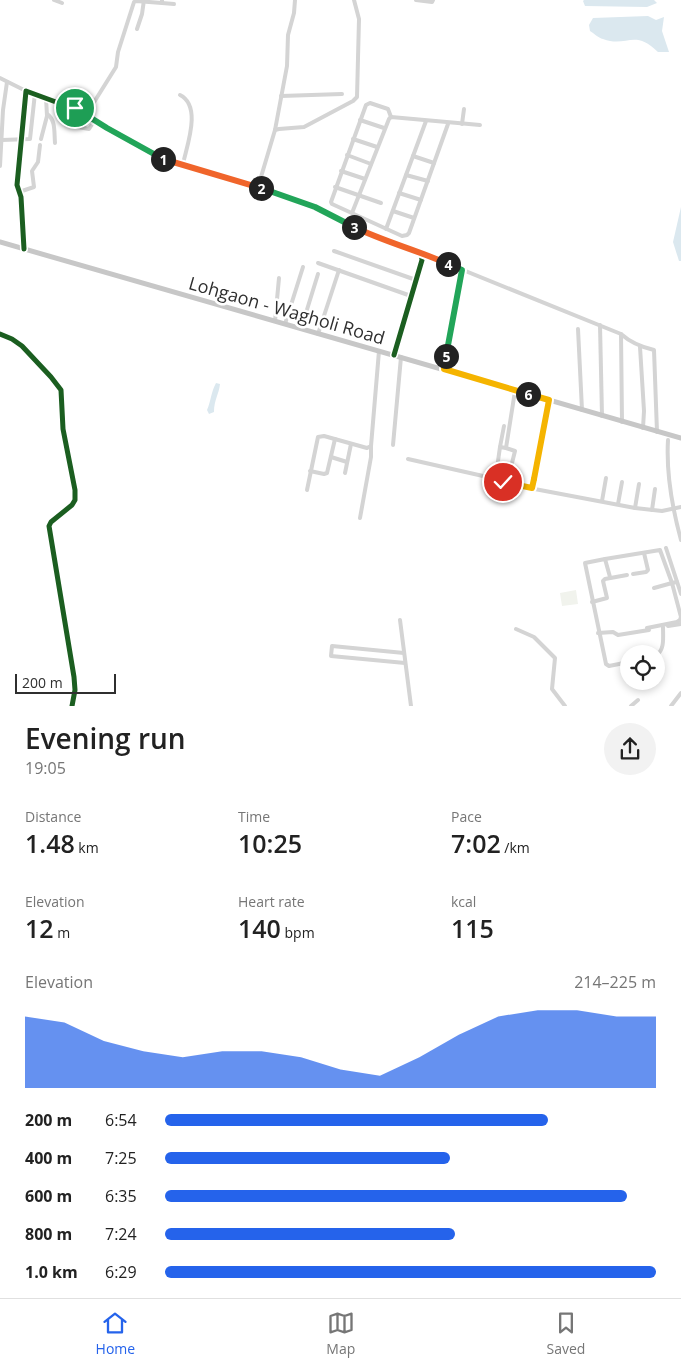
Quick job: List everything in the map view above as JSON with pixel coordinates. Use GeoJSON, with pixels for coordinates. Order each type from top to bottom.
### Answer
{"type":"FeatureCollection","features":[{"type":"Feature","properties":{"kind":"main road","name":"Lohgaon - Wagholi Road"},"geometry":{"type":"LineString","coordinates":[[0,242],[681,438]]}},
{"type":"Feature","properties":{"kind":"street"},"geometry":{"type":"LineString","coordinates":[[54,0],[62,3]]}},
{"type":"Feature","properties":{"kind":"street"},"geometry":{"type":"LineString","coordinates":[[258,187],[275,130],[287,66],[288,35],[294,13],[295,0]]}},
{"type":"Feature","properties":{"kind":"street"},"geometry":{"type":"LineString","coordinates":[[275,130],[304,128],[357,96],[359,19],[354,0]]}},
{"type":"Feature","properties":{"kind":"street"},"geometry":{"type":"LineString","coordinates":[[416,0],[422,2],[432,2],[433,0]]}},
{"type":"Feature","properties":{"kind":"street"},"geometry":{"type":"LineString","coordinates":[[137,29],[144,1]]}},
{"type":"Feature","properties":{"kind":"street"},"geometry":{"type":"LineString","coordinates":[[86,115],[116,67],[118,52],[134,2],[162,1],[174,4]]}},
{"type":"Feature","properties":{"kind":"street"},"geometry":{"type":"LineString","coordinates":[[0,78],[26,91],[75,108],[164,159],[258,187],[315,207],[364,232],[600,325],[621,334],[640,347],[654,350],[657,432]]}},
{"type":"Feature","properties":{"kind":"street"},"geometry":{"type":"LineString","coordinates":[[0,166],[6,82]]}},
{"type":"Feature","properties":{"kind":"street"},"geometry":{"type":"LineString","coordinates":[[24,249],[21,197],[17,185],[26,91]]}},
{"type":"Feature","properties":{"kind":"street"},"geometry":{"type":"LineString","coordinates":[[2,140],[28,140],[31,138],[35,93]]}},
{"type":"Feature","properties":{"kind":"street"},"geometry":{"type":"LineString","coordinates":[[281,96],[342,94]]}},
{"type":"Feature","properties":{"kind":"street"},"geometry":{"type":"LineString","coordinates":[[180,95],[186,98],[190,104],[192,115],[183,164]]}},
{"type":"Feature","properties":{"kind":"street"},"geometry":{"type":"LineString","coordinates":[[41,139],[47,114],[46,97]]}},
{"type":"Feature","properties":{"kind":"street"},"geometry":{"type":"LineString","coordinates":[[391,117],[388,109],[370,103],[366,106],[331,199],[332,204],[402,236],[407,235],[414,218],[448,124]]}},
{"type":"Feature","properties":{"kind":"street"},"geometry":{"type":"LineString","coordinates":[[462,124],[464,109]]}},
{"type":"Feature","properties":{"kind":"street"},"geometry":{"type":"LineString","coordinates":[[47,114],[54,121],[55,143]]}},
{"type":"Feature","properties":{"kind":"street"},"geometry":{"type":"LineString","coordinates":[[391,117],[480,126]]}},
{"type":"Feature","properties":{"kind":"street"},"geometry":{"type":"LineString","coordinates":[[352,213],[384,128],[391,117]]}},
{"type":"Feature","properties":{"kind":"street"},"geometry":{"type":"LineString","coordinates":[[78,127],[89,129],[95,120]]}},
{"type":"Feature","properties":{"kind":"street"},"geometry":{"type":"LineString","coordinates":[[360,120],[384,128]]}},
{"type":"Feature","properties":{"kind":"street"},"geometry":{"type":"LineString","coordinates":[[386,229],[426,121]]}},
{"type":"Feature","properties":{"kind":"street"},"geometry":{"type":"LineString","coordinates":[[353,139],[377,147]]}},
{"type":"Feature","properties":{"kind":"street"},"geometry":{"type":"LineString","coordinates":[[19,192],[34,187],[32,171],[38,162],[40,145]]}},
{"type":"Feature","properties":{"kind":"street"},"geometry":{"type":"LineString","coordinates":[[347,155],[371,164]]}},
{"type":"Feature","properties":{"kind":"street"},"geometry":{"type":"LineString","coordinates":[[413,156],[434,163]]}},
{"type":"Feature","properties":{"kind":"street"},"geometry":{"type":"LineString","coordinates":[[341,171],[365,179]]}},
{"type":"Feature","properties":{"kind":"street"},"geometry":{"type":"LineString","coordinates":[[406,175],[428,182]]}},
{"type":"Feature","properties":{"kind":"street"},"geometry":{"type":"LineString","coordinates":[[335,187],[381,203]]}},
{"type":"Feature","properties":{"kind":"street"},"geometry":{"type":"LineString","coordinates":[[399,193],[421,200]]}},
{"type":"Feature","properties":{"kind":"street"},"geometry":{"type":"LineString","coordinates":[[392,211],[414,218]]}},
{"type":"Feature","properties":{"kind":"street"},"geometry":{"type":"LineString","coordinates":[[364,232],[368,222]]}},
{"type":"Feature","properties":{"kind":"street"},"geometry":{"type":"LineString","coordinates":[[334,251],[416,280]]}},
{"type":"Feature","properties":{"kind":"street"},"geometry":{"type":"LineString","coordinates":[[394,355],[422,260],[421,254]]}},
{"type":"Feature","properties":{"kind":"street"},"geometry":{"type":"LineString","coordinates":[[318,263],[411,296]]}},
{"type":"Feature","properties":{"kind":"street"},"geometry":{"type":"LineString","coordinates":[[284,324],[303,267]]}},
{"type":"Feature","properties":{"kind":"street"},"geometry":{"type":"LineString","coordinates":[[318,334],[339,270]]}},
{"type":"Feature","properties":{"kind":"street"},"geometry":{"type":"LineString","coordinates":[[444,369],[462,270]]}},
{"type":"Feature","properties":{"kind":"street"},"geometry":{"type":"LineString","coordinates":[[301,329],[318,274]]}},
{"type":"Feature","properties":{"kind":"street"},"geometry":{"type":"LineString","coordinates":[[275,321],[278,278]]}},
{"type":"Feature","properties":{"kind":"street"},"geometry":{"type":"LineString","coordinates":[[600,325],[602,416]]}},
{"type":"Feature","properties":{"kind":"street"},"geometry":{"type":"LineString","coordinates":[[578,329],[582,410]]}},
{"type":"Feature","properties":{"kind":"street"},"geometry":{"type":"LineString","coordinates":[[0,334],[22,346],[61,390],[63,428],[75,490],[75,500],[49,526],[74,677],[72,706]]}},
{"type":"Feature","properties":{"kind":"street"},"geometry":{"type":"LineString","coordinates":[[621,334],[622,422]]}},
{"type":"Feature","properties":{"kind":"street"},"geometry":{"type":"LineString","coordinates":[[640,347],[644,410],[643,428]]}},
{"type":"Feature","properties":{"kind":"street"},"geometry":{"type":"LineString","coordinates":[[360,518],[371,457],[380,351]]}},
{"type":"Feature","properties":{"kind":"street"},"geometry":{"type":"LineString","coordinates":[[393,445],[401,357]]}},
{"type":"Feature","properties":{"kind":"street"},"geometry":{"type":"LineString","coordinates":[[506,448],[515,390]]}},
{"type":"Feature","properties":{"kind":"street"},"geometry":{"type":"LineString","coordinates":[[532,488],[549,400]]}},
{"type":"Feature","properties":{"kind":"street"},"geometry":{"type":"LineString","coordinates":[[497,468],[504,426]]}},
{"type":"Feature","properties":{"kind":"street"},"geometry":{"type":"LineString","coordinates":[[307,490],[318,437],[324,436],[369,448],[371,446]]}},
{"type":"Feature","properties":{"kind":"street"},"geometry":{"type":"LineString","coordinates":[[310,471],[326,474],[334,439]]}},
{"type":"Feature","properties":{"kind":"street"},"geometry":{"type":"LineString","coordinates":[[668,440],[672,509],[681,540]]}},
{"type":"Feature","properties":{"kind":"street"},"geometry":{"type":"LineString","coordinates":[[345,474],[351,444]]}},
{"type":"Feature","properties":{"kind":"street"},"geometry":{"type":"LineString","coordinates":[[500,447],[515,450],[509,475]]}},
{"type":"Feature","properties":{"kind":"street"},"geometry":{"type":"LineString","coordinates":[[331,458],[347,462]]}},
{"type":"Feature","properties":{"kind":"street"},"geometry":{"type":"LineString","coordinates":[[408,459],[532,488],[635,508],[662,511],[681,507]]}},
{"type":"Feature","properties":{"kind":"street"},"geometry":{"type":"LineString","coordinates":[[602,501],[606,478]]}},
{"type":"Feature","properties":{"kind":"street"},"geometry":{"type":"LineString","coordinates":[[618,504],[622,482]]}},
{"type":"Feature","properties":{"kind":"street"},"geometry":{"type":"LineString","coordinates":[[635,508],[638,484]]}},
{"type":"Feature","properties":{"kind":"street"},"geometry":{"type":"LineString","coordinates":[[652,510],[655,489]]}},
{"type":"Feature","properties":{"kind":"street"},"geometry":{"type":"LineString","coordinates":[[647,628],[680,620],[681,616],[666,548]]}},
{"type":"Feature","properties":{"kind":"street"},"geometry":{"type":"LineString","coordinates":[[620,664],[607,666],[598,633],[585,564],[605,558],[660,550],[681,594]]}},
{"type":"Feature","properties":{"kind":"street"},"geometry":{"type":"LineString","coordinates":[[633,574],[648,571],[644,553]]}},
{"type":"Feature","properties":{"kind":"street"},"geometry":{"type":"LineString","coordinates":[[605,558],[610,578]]}},
{"type":"Feature","properties":{"kind":"street"},"geometry":{"type":"LineString","coordinates":[[592,602],[607,598],[604,580],[627,574]]}},
{"type":"Feature","properties":{"kind":"street"},"geometry":{"type":"LineString","coordinates":[[654,588],[675,583]]}},
{"type":"Feature","properties":{"kind":"street"},"geometry":{"type":"LineString","coordinates":[[400,620],[411,706]]}},
{"type":"Feature","properties":{"kind":"street"},"geometry":{"type":"LineString","coordinates":[[598,633],[612,632],[618,635],[681,624]]}},
{"type":"Feature","properties":{"kind":"street"},"geometry":{"type":"LineString","coordinates":[[662,645],[663,628]]}},
{"type":"Feature","properties":{"kind":"street"},"geometry":{"type":"LineString","coordinates":[[516,629],[534,637],[555,658],[552,689],[565,706]]}},
{"type":"Feature","properties":{"kind":"street"},"geometry":{"type":"LineString","coordinates":[[404,653],[332,646],[331,656],[405,663]]}},
{"type":"Feature","properties":{"kind":"street"},"geometry":{"type":"LineString","coordinates":[[371,660],[372,649]]}},
{"type":"Feature","properties":{"kind":"street"},"geometry":{"type":"LineString","coordinates":[[397,662],[398,652]]}},
{"type":"Feature","properties":{"kind":"street"},"geometry":{"type":"LineString","coordinates":[[671,706],[681,693]]}},
{"type":"Feature","properties":{"kind":"street"},"geometry":{"type":"LineString","coordinates":[[631,706],[638,700]]}},
{"type":"Feature","properties":{"kind":"shaded area"},"geometry":{"type":"Polygon","coordinates":[[[584,0],[654,0],[657,3],[647,7],[585,6],[584,0]]]}},
{"type":"Feature","properties":{"kind":"shaded area"},"geometry":{"type":"Polygon","coordinates":[[[648,16],[656,20],[664,17],[662,31],[669,52],[658,52],[643,41],[611,41],[599,38],[590,31],[589,25],[593,18],[648,16]]]}},
{"type":"Feature","properties":{"kind":"shaded area"},"geometry":{"type":"Polygon","coordinates":[[[681,207],[681,261],[679,261],[673,242],[681,207]]]}},
{"type":"Feature","properties":{"kind":"shaded area"},"geometry":{"type":"Polygon","coordinates":[[[216,383],[220,384],[219,391],[214,412],[209,414],[207,410],[216,383]]]}},
{"type":"Feature","properties":{"kind":"shaded area"},"geometry":{"type":"Polygon","coordinates":[[[576,590],[578,604],[562,606],[560,593],[576,590]]]}},
{"type":"Feature","properties":{"kind":"cycle path"},"geometry":{"type":"LineString","coordinates":[[24,249],[21,197],[17,185],[26,91],[75,109],[164,159],[284,195],[332,214],[370,235],[419,251],[422,260],[394,355]]}},
{"type":"Feature","properties":{"kind":"cycle path"},"geometry":{"type":"LineString","coordinates":[[0,334],[22,346],[61,390],[63,429],[75,490],[75,500],[49,526],[74,677],[75,690],[72,706]]}},
{"type":"Feature","properties":{"kind":"route"},"geometry":{"type":"LineString","coordinates":[[75,108],[164,159],[284,195],[332,214],[370,235],[419,251],[421,254],[429,255],[462,270],[444,369],[549,400],[532,488],[503,482]]}}]}
